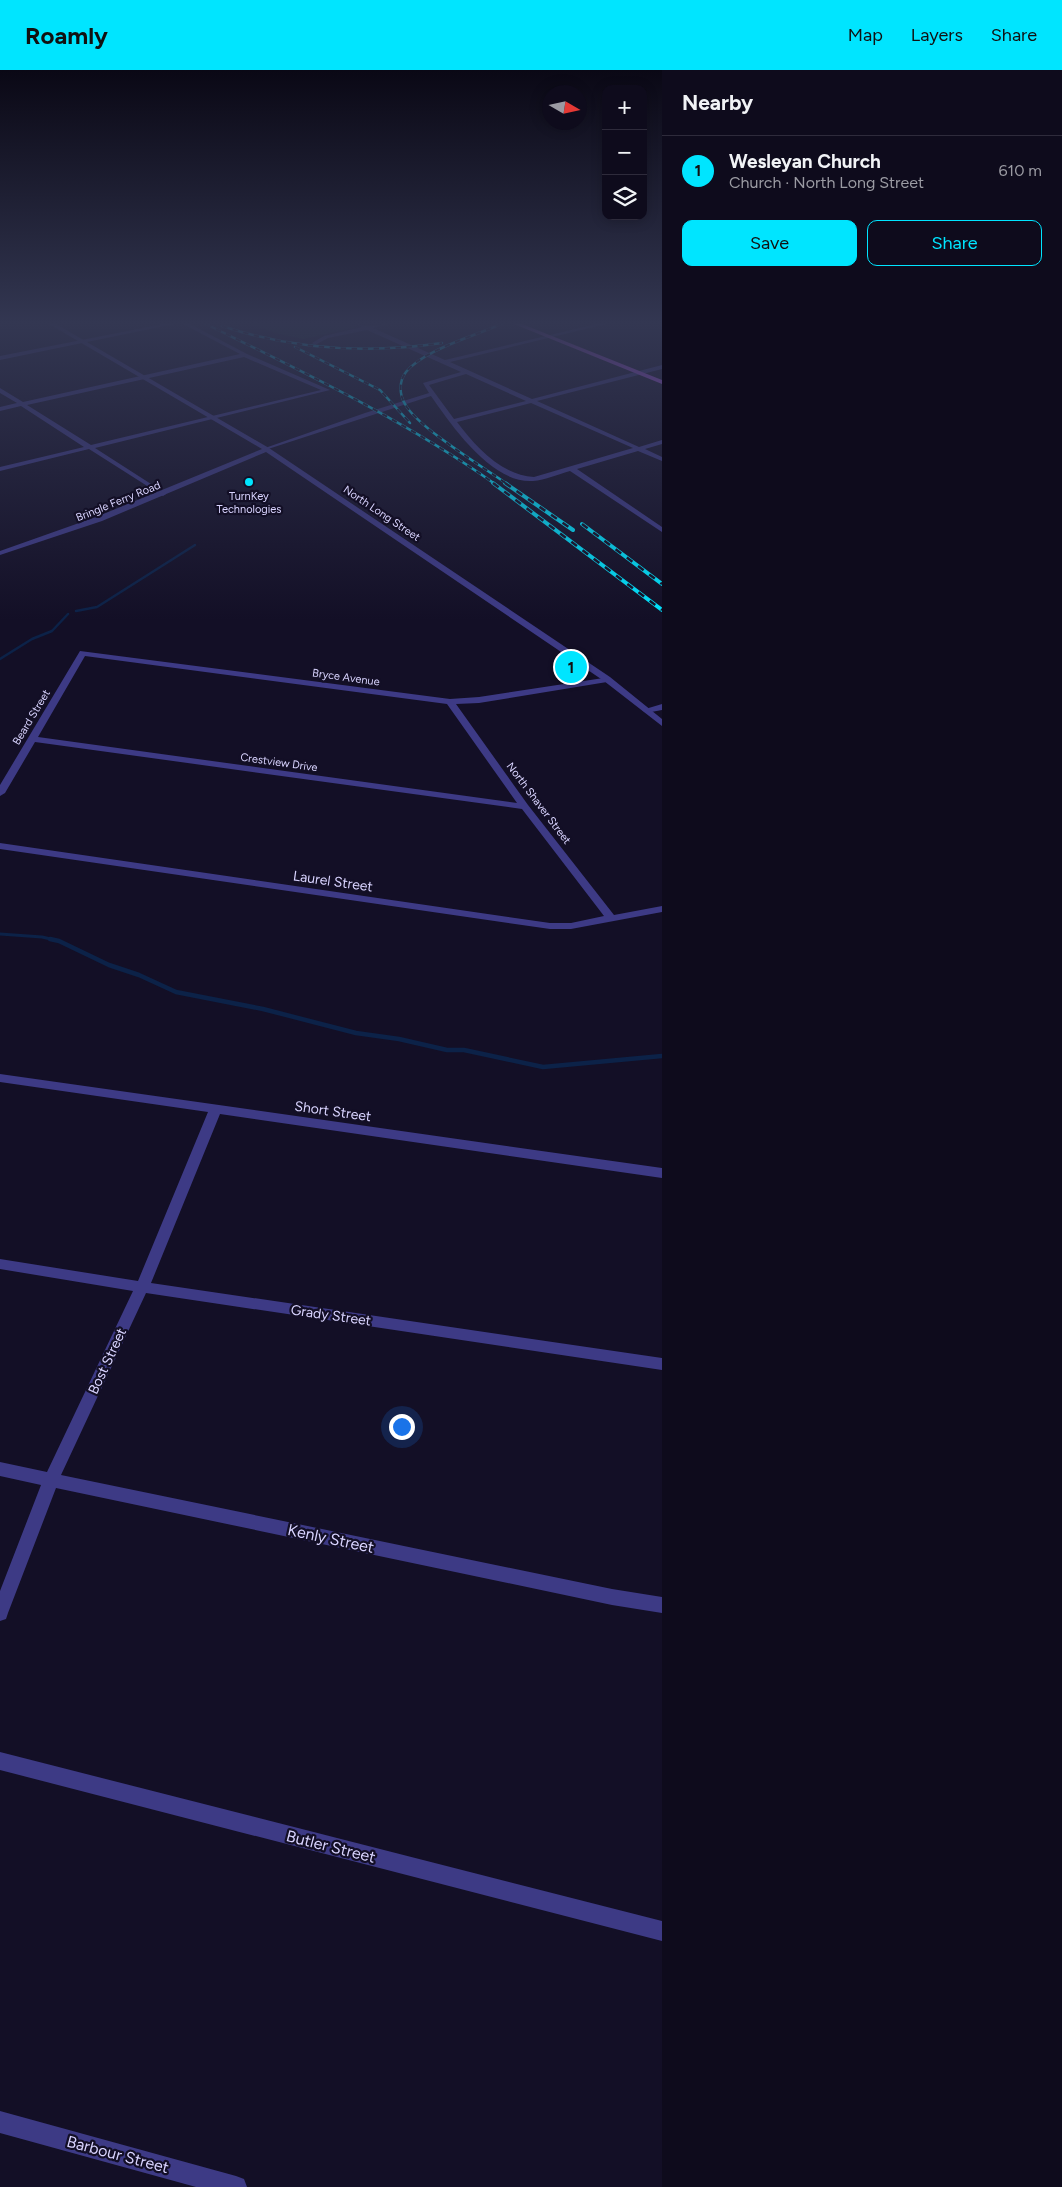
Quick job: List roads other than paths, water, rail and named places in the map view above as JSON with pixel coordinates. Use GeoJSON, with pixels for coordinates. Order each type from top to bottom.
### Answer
{"type":"FeatureCollection","features":[{"type":"Feature","properties":{"kind":"street"},"geometry":{"type":"LineString","coordinates":[[52,423],[163,494]]}},
{"type":"Feature","properties":{"kind":"street"},"geometry":{"type":"LineString","coordinates":[[0,468],[192,423]]}},
{"type":"Feature","properties":{"kind":"street","name":"North Long Street"},"geometry":{"type":"LineString","coordinates":[[225,423],[268,449],[607,679],[662,723]]}},
{"type":"Feature","properties":{"kind":"street","name":"Bringle Ferry Road"},"geometry":{"type":"LineString","coordinates":[[0,553],[68,531],[163,494],[268,449],[343,423]]}},
{"type":"Feature","properties":{"kind":"street"},"geometry":{"type":"LineString","coordinates":[[455,423],[478,450],[494,463],[522,480],[534,479],[662,442]]}},
{"type":"Feature","properties":{"kind":"street"},"geometry":{"type":"LineString","coordinates":[[582,423],[662,458]]}},
{"type":"Feature","properties":{"kind":"street"},"geometry":{"type":"LineString","coordinates":[[571,468],[662,530]]}},
{"type":"Feature","properties":{"kind":"street","name":"Bryce Avenue"},"geometry":{"type":"LineString","coordinates":[[83,653],[450,702],[479,700],[607,679]]}},
{"type":"Feature","properties":{"kind":"street","name":"Beard Street"},"geometry":{"type":"LineString","coordinates":[[0,793],[83,653]]}},
{"type":"Feature","properties":{"kind":"street","name":"North Shaver Street"},"geometry":{"type":"LineString","coordinates":[[450,702],[525,807],[611,918]]}},
{"type":"Feature","properties":{"kind":"street"},"geometry":{"type":"LineString","coordinates":[[646,710],[662,707]]}},
{"type":"Feature","properties":{"kind":"street","name":"Crestview Drive"},"geometry":{"type":"LineString","coordinates":[[31,739],[525,807]]}},
{"type":"Feature","properties":{"kind":"street","name":"Laurel Street"},"geometry":{"type":"LineString","coordinates":[[0,846],[550,926],[571,926],[662,908]]}},
{"type":"Feature","properties":{"kind":"street","name":"Short Street"},"geometry":{"type":"LineString","coordinates":[[0,1078],[662,1173]]}},
{"type":"Feature","properties":{"kind":"street","name":"Bost Street"},"geometry":{"type":"LineString","coordinates":[[0,1613],[52,1479],[142,1287],[216,1109]]}},
{"type":"Feature","properties":{"kind":"street","name":"Grady Street"},"geometry":{"type":"LineString","coordinates":[[0,1264],[142,1287],[662,1364]]}},
{"type":"Feature","properties":{"kind":"street","name":"Kenly Street"},"geometry":{"type":"LineString","coordinates":[[0,1469],[593,1593],[662,1605]]}},
{"type":"Feature","properties":{"kind":"street","name":"Butler Street"},"geometry":{"type":"LineString","coordinates":[[0,1761],[662,1930]]}},
{"type":"Feature","properties":{"kind":"street","name":"Barbour Street"},"geometry":{"type":"LineString","coordinates":[[0,2122],[236,2187]]}},
{"type":"Feature","properties":{"kind":"waterway"},"geometry":{"type":"LineString","coordinates":[[76,611],[97,607],[195,545]]}},
{"type":"Feature","properties":{"kind":"waterway"},"geometry":{"type":"LineString","coordinates":[[0,659],[32,639],[52,631],[68,614]]}},
{"type":"Feature","properties":{"kind":"waterway"},"geometry":{"type":"LineString","coordinates":[[0,934],[42,937],[55,940]]}},
{"type":"Feature","properties":{"kind":"waterway"},"geometry":{"type":"LineString","coordinates":[[50,939],[59,941],[109,965],[139,975],[176,992],[263,1009],[356,1033],[399,1039],[447,1050],[464,1050],[543,1067],[662,1056]]}},
{"type":"Feature","properties":{"kind":"railway"},"geometry":{"type":"LineString","coordinates":[[398,423],[495,484]]}},
{"type":"Feature","properties":{"kind":"railway"},"geometry":{"type":"LineString","coordinates":[[422,423],[436,435],[507,484]]}},
{"type":"Feature","properties":{"kind":"railway"},"geometry":{"type":"LineString","coordinates":[[493,483],[662,610]]}},
{"type":"Feature","properties":{"kind":"railway"},"geometry":{"type":"LineString","coordinates":[[505,483],[573,530]]}},
{"type":"Feature","properties":{"kind":"railway"},"geometry":{"type":"LineString","coordinates":[[582,524],[662,584]]}},
{"type":"Feature","properties":{"kind":"place","name":"TurnKey Technologies"},"geometry":{"type":"Point","coordinates":[249,482]}},
{"type":"Feature","properties":{"kind":"place","name":"Wesleyan Church"},"geometry":{"type":"Point","coordinates":[571,667]}}]}
